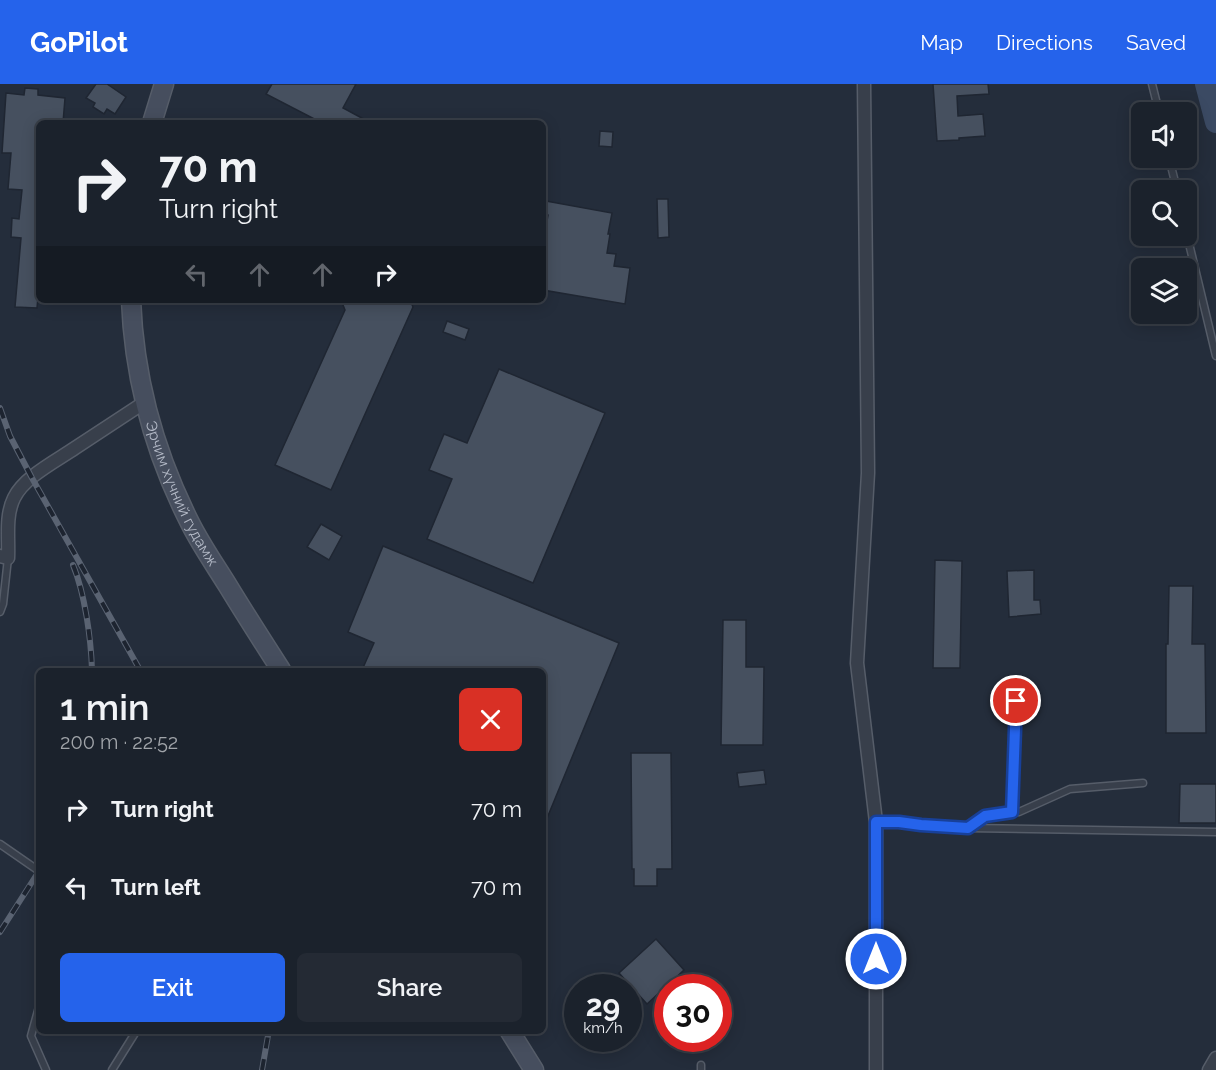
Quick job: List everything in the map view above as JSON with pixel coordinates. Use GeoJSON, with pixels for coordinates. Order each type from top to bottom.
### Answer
{"type":"FeatureCollection","features":[{"type":"Feature","properties":{"kind":"main road"},"geometry":{"type":"LineString","coordinates":[[153,120],[164,84]]}},
{"type":"Feature","properties":{"kind":"main road","name":"Эрчим хүчний гудамж"},"geometry":{"type":"LineString","coordinates":[[131,303],[135,345],[145,402],[165,467],[204,548],[280,668]]}},
{"type":"Feature","properties":{"kind":"main road"},"geometry":{"type":"LineString","coordinates":[[512,1034],[534,1070]]}},
{"type":"Feature","properties":{"kind":"street"},"geometry":{"type":"LineString","coordinates":[[864,84],[867,473],[857,663],[876,822],[876,1070]]}},
{"type":"Feature","properties":{"kind":"street"},"geometry":{"type":"LineString","coordinates":[[4,557],[11,508],[14,499],[24,485],[60,458],[145,402]]}},
{"type":"Feature","properties":{"kind":"street"},"geometry":{"type":"LineString","coordinates":[[1209,1070],[1216,1058]]}},
{"type":"Feature","properties":{"kind":"lane"},"geometry":{"type":"LineString","coordinates":[[1152,84],[1156,102]]}},
{"type":"Feature","properties":{"kind":"lane"},"geometry":{"type":"LineString","coordinates":[[1190,246],[1216,356]]}},
{"type":"Feature","properties":{"kind":"lane"},"geometry":{"type":"LineString","coordinates":[[0,612],[4,595],[4,557]]}},
{"type":"Feature","properties":{"kind":"lane"},"geometry":{"type":"LineString","coordinates":[[1012,812],[1016,701]]}},
{"type":"Feature","properties":{"kind":"lane"},"geometry":{"type":"LineString","coordinates":[[968,828],[985,816],[1019,812],[1070,789],[1143,783]]}},
{"type":"Feature","properties":{"kind":"lane"},"geometry":{"type":"LineString","coordinates":[[876,822],[968,828],[1216,832]]}},
{"type":"Feature","properties":{"kind":"lane"},"geometry":{"type":"LineString","coordinates":[[0,844],[36,869]]}},
{"type":"Feature","properties":{"kind":"lane"},"geometry":{"type":"LineString","coordinates":[[36,1017],[31,1036],[46,1070]]}},
{"type":"Feature","properties":{"kind":"lane"},"geometry":{"type":"LineString","coordinates":[[112,1070],[134,1034]]}},
{"type":"Feature","properties":{"kind":"building"},"geometry":{"type":"Polygon","coordinates":[[[96,84],[107,84],[126,97],[115,114],[107,109],[104,114],[93,107],[95,103],[86,98],[96,84]]]}},
{"type":"Feature","properties":{"kind":"building"},"geometry":{"type":"Polygon","coordinates":[[[272,84],[356,84],[343,108],[365,120],[316,120],[266,94],[272,84]]]}},
{"type":"Feature","properties":{"kind":"building"},"geometry":{"type":"Polygon","coordinates":[[[933,84],[988,84],[989,94],[957,96],[958,116],[983,114],[985,136],[937,141],[933,84]]]}},
{"type":"Feature","properties":{"kind":"building"},"geometry":{"type":"Polygon","coordinates":[[[25,88],[38,89],[38,95],[65,98],[63,120],[36,120],[37,308],[15,307],[21,238],[11,237],[12,218],[19,219],[22,190],[8,189],[11,153],[2,153],[6,93],[24,95],[25,88]]]}},
{"type":"Feature","properties":{"kind":"building"},"geometry":{"type":"Polygon","coordinates":[[[600,131],[613,132],[612,147],[599,146],[600,131]]]}},
{"type":"Feature","properties":{"kind":"building"},"geometry":{"type":"Polygon","coordinates":[[[657,199],[668,199],[669,237],[658,238],[657,199]]]}},
{"type":"Feature","properties":{"kind":"building"},"geometry":{"type":"Polygon","coordinates":[[[546,201],[612,213],[607,253],[616,254],[614,266],[630,268],[625,304],[546,291],[548,215],[546,214],[546,201]]]}},
{"type":"Feature","properties":{"kind":"building"},"geometry":{"type":"Polygon","coordinates":[[[342,303],[411,303],[413,307],[331,490],[275,465],[345,310],[342,303]]]}},
{"type":"Feature","properties":{"kind":"building"},"geometry":{"type":"Polygon","coordinates":[[[447,321],[469,329],[465,340],[443,332],[447,321]]]}},
{"type":"Feature","properties":{"kind":"building"},"geometry":{"type":"Polygon","coordinates":[[[499,369],[605,413],[533,583],[427,539],[452,479],[429,470],[444,434],[467,443],[499,369]]]}},
{"type":"Feature","properties":{"kind":"building"},"geometry":{"type":"Polygon","coordinates":[[[321,524],[342,536],[329,560],[307,547],[321,524]]]}},
{"type":"Feature","properties":{"kind":"building"},"geometry":{"type":"Polygon","coordinates":[[[383,546],[619,643],[546,821],[546,668],[363,668],[374,643],[348,632],[383,546]]]}},
{"type":"Feature","properties":{"kind":"building"},"geometry":{"type":"Polygon","coordinates":[[[935,560],[962,561],[960,668],[933,668],[935,560]]]}},
{"type":"Feature","properties":{"kind":"building"},"geometry":{"type":"Polygon","coordinates":[[[1034,570],[1034,600],[1040,600],[1041,614],[1009,617],[1007,571],[1034,570]]]}},
{"type":"Feature","properties":{"kind":"building"},"geometry":{"type":"Polygon","coordinates":[[[1169,586],[1193,586],[1192,644],[1205,644],[1206,733],[1166,733],[1166,644],[1168,644],[1169,586]]]}},
{"type":"Feature","properties":{"kind":"building"},"geometry":{"type":"Polygon","coordinates":[[[723,620],[746,620],[746,667],[764,667],[763,745],[721,745],[723,620]]]}},
{"type":"Feature","properties":{"kind":"building"},"geometry":{"type":"Polygon","coordinates":[[[631,753],[671,753],[672,869],[657,869],[657,886],[634,886],[631,753]]]}},
{"type":"Feature","properties":{"kind":"building"},"geometry":{"type":"Polygon","coordinates":[[[764,770],[766,784],[739,787],[737,773],[764,770]]]}},
{"type":"Feature","properties":{"kind":"building"},"geometry":{"type":"Polygon","coordinates":[[[1180,784],[1216,784],[1216,823],[1179,823],[1180,784]]]}},
{"type":"Feature","properties":{"kind":"building"},"geometry":{"type":"Polygon","coordinates":[[[656,939],[684,970],[680,974],[654,974],[654,998],[647,1004],[642,998],[642,974],[619,973],[656,939]]]}},
{"type":"Feature","properties":{"kind":"waterway"},"geometry":{"type":"LineString","coordinates":[[1206,84],[1216,122]]}},
{"type":"Feature","properties":{"kind":"railway"},"geometry":{"type":"LineString","coordinates":[[0,408],[10,436],[32,478],[139,668]]}},
{"type":"Feature","properties":{"kind":"railway"},"geometry":{"type":"LineString","coordinates":[[73,565],[87,617],[92,668]]}},
{"type":"Feature","properties":{"kind":"railway"},"geometry":{"type":"LineString","coordinates":[[0,932],[36,876]]}},
{"type":"Feature","properties":{"kind":"railway"},"geometry":{"type":"LineString","coordinates":[[262,1070],[268,1034]]}},
{"type":"Feature","properties":{"kind":"route"},"geometry":{"type":"LineString","coordinates":[[876,959],[876,822],[968,828],[985,816],[1012,812],[1016,701]]}}]}
